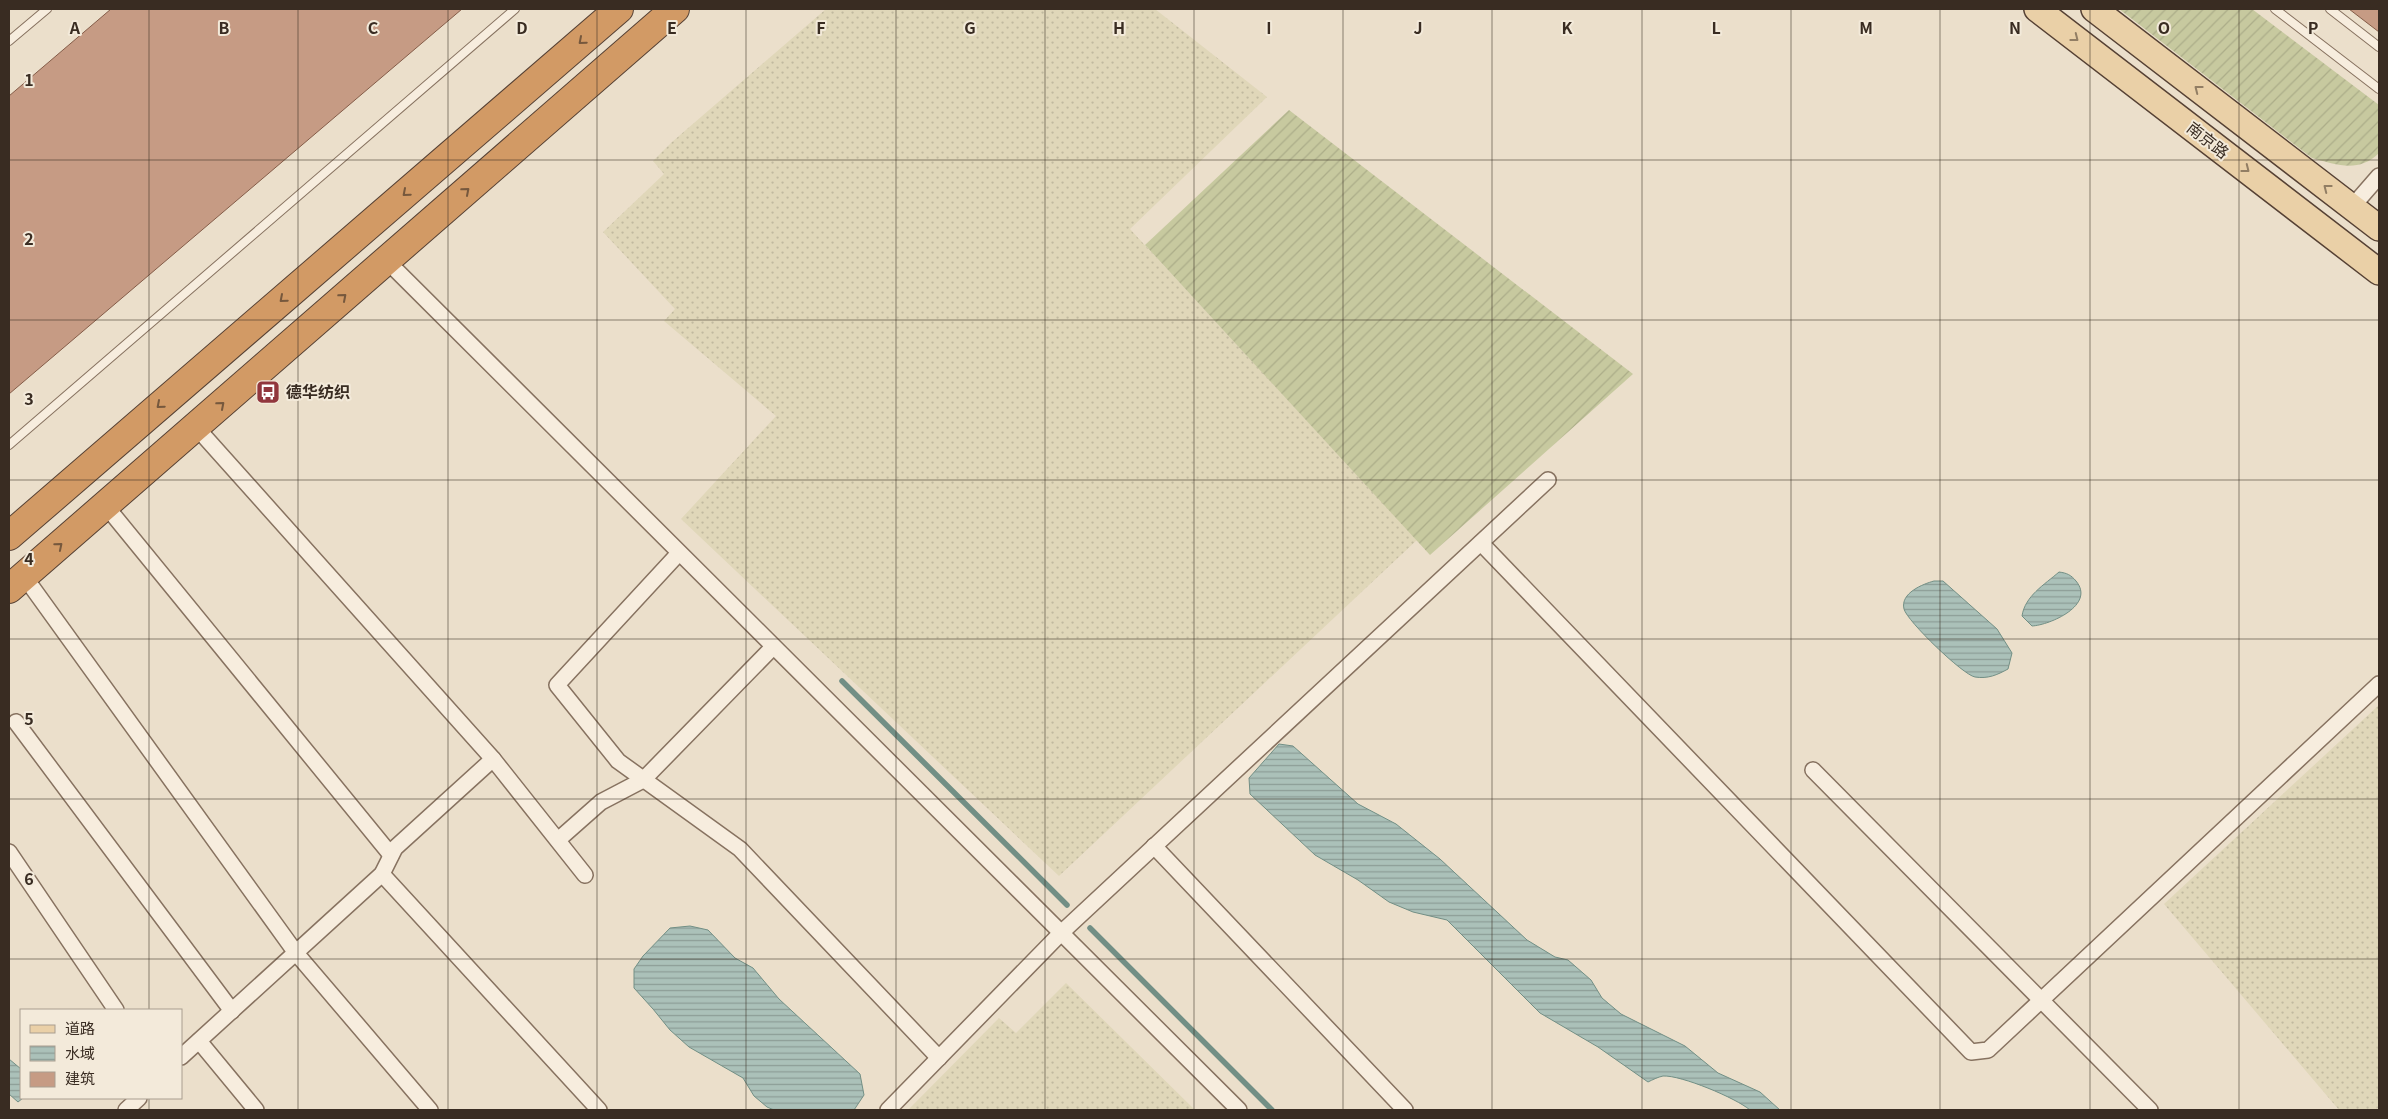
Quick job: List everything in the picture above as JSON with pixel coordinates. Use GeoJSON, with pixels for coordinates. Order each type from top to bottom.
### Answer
{"type":"FeatureCollection","features":[{"type":"Feature","properties":{"kind":"highway"},"geometry":{"type":"LineString","coordinates":[[9,536],[619,9]]}},
{"type":"Feature","properties":{"kind":"highway"},"geometry":{"type":"LineString","coordinates":[[16,582],[106,506],[676,9]]}},
{"type":"Feature","properties":{"kind":"main road","name":"南京路"},"geometry":{"type":"LineString","coordinates":[[2037,9],[2379,272]]}},
{"type":"Feature","properties":{"kind":"main road"},"geometry":{"type":"LineString","coordinates":[[2094,9],[2379,228]]}},
{"type":"Feature","properties":{"kind":"street"},"geometry":{"type":"LineString","coordinates":[[2352,207],[2379,176]]}},
{"type":"Feature","properties":{"kind":"street"},"geometry":{"type":"LineString","coordinates":[[386,260],[1239,1110]]}},
{"type":"Feature","properties":{"kind":"street"},"geometry":{"type":"LineString","coordinates":[[196,427],[493,759],[585,875]]}},
{"type":"Feature","properties":{"kind":"street"},"geometry":{"type":"LineString","coordinates":[[888,1110],[1061,933],[1548,480]]}},
{"type":"Feature","properties":{"kind":"street"},"geometry":{"type":"LineString","coordinates":[[106,506],[391,855]]}},
{"type":"Feature","properties":{"kind":"street"},"geometry":{"type":"LineString","coordinates":[[1480,542],[1970,1052],[1988,1050],[2379,684]]}},
{"type":"Feature","properties":{"kind":"street"},"geometry":{"type":"LineString","coordinates":[[679,553],[557,685],[618,761],[740,849],[939,1058]]}},
{"type":"Feature","properties":{"kind":"street"},"geometry":{"type":"LineString","coordinates":[[16,582],[296,953],[430,1110]]}},
{"type":"Feature","properties":{"kind":"street"},"geometry":{"type":"LineString","coordinates":[[558,840],[601,802],[644,780],[773,646]]}},
{"type":"Feature","properties":{"kind":"street"},"geometry":{"type":"LineString","coordinates":[[16,722],[232,1011]]}},
{"type":"Feature","properties":{"kind":"street"},"geometry":{"type":"LineString","coordinates":[[182,1056],[382,874],[395,848],[493,759]]}},
{"type":"Feature","properties":{"kind":"street"},"geometry":{"type":"LineString","coordinates":[[1813,770],[2150,1110]]}},
{"type":"Feature","properties":{"kind":"street"},"geometry":{"type":"LineString","coordinates":[[1154,846],[1405,1110]]}},
{"type":"Feature","properties":{"kind":"street"},"geometry":{"type":"LineString","coordinates":[[9,852],[115,1009]]}},
{"type":"Feature","properties":{"kind":"street"},"geometry":{"type":"LineString","coordinates":[[382,874],[599,1110]]}},
{"type":"Feature","properties":{"kind":"street"},"geometry":{"type":"LineString","coordinates":[[199,1041],[256,1110]]}},
{"type":"Feature","properties":{"kind":"street"},"geometry":{"type":"LineString","coordinates":[[126,1110],[138,1099]]}},
{"type":"Feature","properties":{"kind":"lane"},"geometry":{"type":"LineString","coordinates":[[9,41],[47,9]]}},
{"type":"Feature","properties":{"kind":"lane"},"geometry":{"type":"LineString","coordinates":[[9,445],[515,9]]}},
{"type":"Feature","properties":{"kind":"lane"},"geometry":{"type":"LineString","coordinates":[[2275,9],[2379,89]]}},
{"type":"Feature","properties":{"kind":"lane"},"geometry":{"type":"LineString","coordinates":[[2330,9],[2379,47]]}},
{"type":"Feature","properties":{"kind":"shaded area"},"geometry":{"type":"Polygon","coordinates":[[[826,9],[1155,9],[1267,97],[1130,229],[1417,540],[1059,876],[681,519],[776,416],[664,321],[675,309],[603,232],[664,174],[653,161],[672,142],[826,9]]]}},
{"type":"Feature","properties":{"kind":"shaded area"},"geometry":{"type":"Polygon","coordinates":[[[2379,705],[2379,1107],[2376,1110],[2339,1110],[2164,904],[2379,705]]]}},
{"type":"Feature","properties":{"kind":"shaded area"},"geometry":{"type":"Polygon","coordinates":[[[1066,983],[1195,1110],[908,1110],[999,1018],[1016,1033],[1066,983]]]}},
{"type":"Feature","properties":{"kind":"green space"},"geometry":{"type":"Polygon","coordinates":[[[2119,9],[2252,9],[2379,105],[2379,153],[2364,163],[2347,166],[2312,158],[2119,9]]]}},
{"type":"Feature","properties":{"kind":"green space"},"geometry":{"type":"Polygon","coordinates":[[[1289,110],[1633,374],[1430,555],[1145,245],[1289,110]]]}},
{"type":"Feature","properties":{"kind":"water"},"geometry":{"type":"Polygon","coordinates":[[[2059,572],[2072,577],[2081,590],[2076,606],[2059,618],[2032,626],[2022,616],[2027,603],[2036,591],[2059,572]]]}},
{"type":"Feature","properties":{"kind":"water"},"geometry":{"type":"Polygon","coordinates":[[[1934,581],[1943,581],[1997,629],[2012,653],[2008,669],[1988,677],[1975,677],[1969,674],[1948,658],[1907,615],[1904,609],[1905,598],[1913,590],[1934,581]]]}},
{"type":"Feature","properties":{"kind":"water"},"geometry":{"type":"Polygon","coordinates":[[[1279,744],[1293,746],[1358,804],[1396,824],[1440,859],[1527,940],[1555,957],[1568,960],[1591,980],[1602,998],[1621,1014],[1685,1046],[1718,1073],[1760,1092],[1780,1110],[1750,1110],[1733,1099],[1682,1079],[1663,1076],[1648,1082],[1598,1047],[1540,1013],[1447,920],[1413,912],[1389,902],[1358,880],[1315,855],[1250,794],[1249,778],[1279,744]]]}},
{"type":"Feature","properties":{"kind":"water"},"geometry":{"type":"Polygon","coordinates":[[[690,926],[708,930],[735,958],[753,968],[779,999],[860,1074],[864,1095],[854,1110],[774,1110],[767,1107],[754,1096],[743,1078],[689,1047],[670,1030],[634,988],[634,969],[643,956],[670,928],[690,926]]]}},
{"type":"Feature","properties":{"kind":"water"},"geometry":{"type":"Polygon","coordinates":[[[9,1059],[20,1068],[20,1099],[22,1099],[18,1102],[9,1094],[9,1059]]]}},
{"type":"Feature","properties":{"kind":"building"},"geometry":{"type":"Polygon","coordinates":[[[111,9],[462,9],[9,394],[9,96],[111,9]]]}},
{"type":"Feature","properties":{"kind":"building"},"geometry":{"type":"Polygon","coordinates":[[[2349,9],[2379,9],[2379,32],[2349,9]]]}},
{"type":"Feature","properties":{"kind":"waterway"},"geometry":{"type":"LineString","coordinates":[[842,681],[1067,905]]}},
{"type":"Feature","properties":{"kind":"waterway"},"geometry":{"type":"LineString","coordinates":[[1090,928],[1272,1110]]}},
{"type":"Feature","properties":{"kind":"place","name":"德华纺织"},"geometry":{"type":"Point","coordinates":[268,392]}}]}
